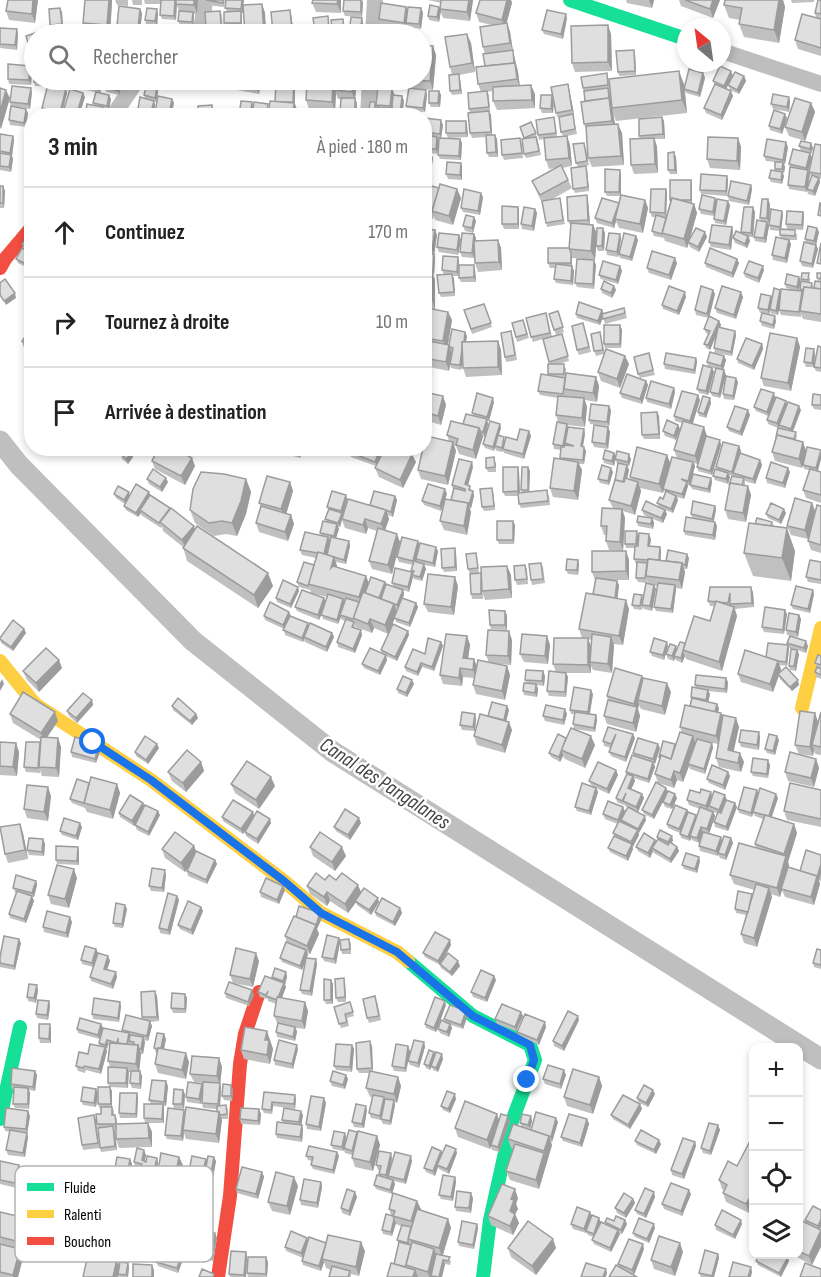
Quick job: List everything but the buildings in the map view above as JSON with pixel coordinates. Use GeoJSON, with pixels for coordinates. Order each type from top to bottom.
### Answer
{"type":"FeatureCollection","features":[{"type":"Feature","properties":{"kind":"street"},"geometry":{"type":"LineString","coordinates":[[202,24],[205,0]]}},
{"type":"Feature","properties":{"kind":"street"},"geometry":{"type":"LineString","coordinates":[[374,24],[375,0]]}},
{"type":"Feature","properties":{"kind":"street"},"geometry":{"type":"LineString","coordinates":[[570,0],[677,36]]}},
{"type":"Feature","properties":{"kind":"street"},"geometry":{"type":"LineString","coordinates":[[731,54],[821,84]]}},
{"type":"Feature","properties":{"kind":"street"},"geometry":{"type":"LineString","coordinates":[[118,108],[130,90]]}},
{"type":"Feature","properties":{"kind":"street"},"geometry":{"type":"LineString","coordinates":[[368,108],[369,90]]}},
{"type":"Feature","properties":{"kind":"street"},"geometry":{"type":"LineString","coordinates":[[0,268],[24,236]]}},
{"type":"Feature","properties":{"kind":"street"},"geometry":{"type":"LineString","coordinates":[[802,708],[821,628]]}},
{"type":"Feature","properties":{"kind":"street"},"geometry":{"type":"LineString","coordinates":[[0,662],[35,704],[151,780],[284,881],[321,913],[397,952],[473,1016],[530,1045],[534,1060],[512,1121],[490,1220],[483,1277]]}},
{"type":"Feature","properties":{"kind":"street"},"geometry":{"type":"LineString","coordinates":[[218,1277],[230,1196],[243,1044],[259,992]]}},
{"type":"Feature","properties":{"kind":"street"},"geometry":{"type":"LineString","coordinates":[[0,1119],[20,1027]]}},
{"type":"Feature","properties":{"kind":"waterway","name":"Canal des Pangalanes"},"geometry":{"type":"LineString","coordinates":[[0,441],[19,465],[193,641],[333,752],[821,1059]]}},
{"type":"Feature","properties":{"kind":"traffic: fast"},"geometry":{"type":"LineString","coordinates":[[570,0],[677,36]]}},
{"type":"Feature","properties":{"kind":"traffic: fast"},"geometry":{"type":"LineString","coordinates":[[408,961],[473,1016],[530,1045],[535,1060],[512,1121],[490,1220],[483,1277]]}},
{"type":"Feature","properties":{"kind":"traffic: fast"},"geometry":{"type":"LineString","coordinates":[[0,1119],[20,1027]]}},
{"type":"Feature","properties":{"kind":"traffic: slow"},"geometry":{"type":"LineString","coordinates":[[802,708],[821,628]]}},
{"type":"Feature","properties":{"kind":"traffic: slow"},"geometry":{"type":"LineString","coordinates":[[0,661],[35,704],[151,780],[284,881],[321,913],[397,952],[408,961]]}},
{"type":"Feature","properties":{"kind":"traffic: jam"},"geometry":{"type":"LineString","coordinates":[[0,268],[24,236]]}},
{"type":"Feature","properties":{"kind":"traffic: jam"},"geometry":{"type":"LineString","coordinates":[[218,1277],[230,1196],[240,1064],[245,1034],[259,992]]}},
{"type":"Feature","properties":{"kind":"route"},"geometry":{"type":"LineString","coordinates":[[93,742],[151,780],[284,881],[321,913],[397,952],[473,1016],[530,1045],[534,1060],[527,1080]]}}]}
